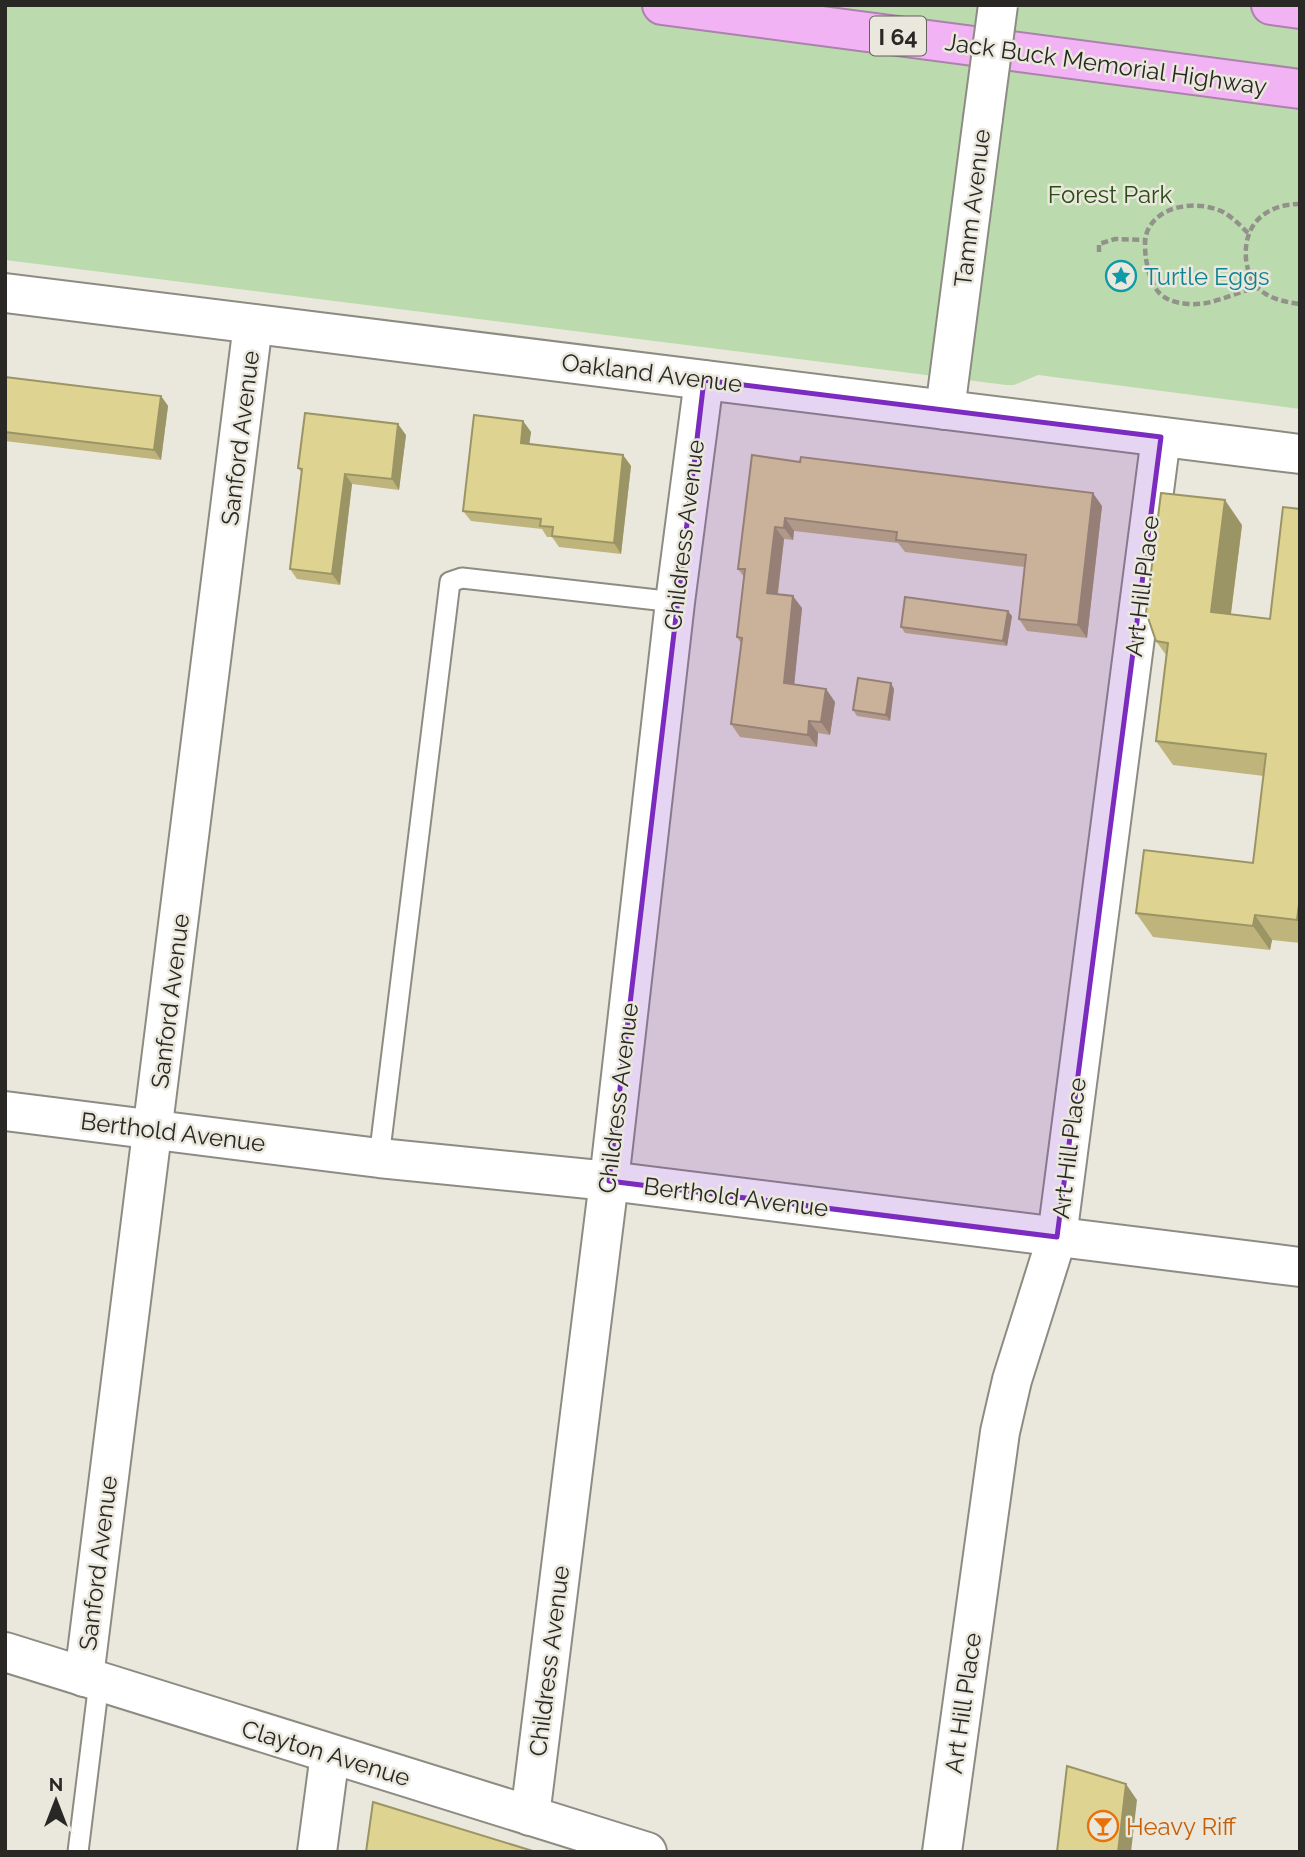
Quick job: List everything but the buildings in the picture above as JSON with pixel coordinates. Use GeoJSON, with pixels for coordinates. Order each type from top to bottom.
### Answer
{"type":"FeatureCollection","features":[{"type":"Feature","properties":{"kind":"highway","name":"Jack Buck Memorial Highway"},"geometry":{"type":"LineString","coordinates":[[662,5],[1300,89]]}},
{"type":"Feature","properties":{"kind":"highway"},"geometry":{"type":"LineString","coordinates":[[1270,5],[1300,9]]}},
{"type":"Feature","properties":{"kind":"street","name":"Tamm Avenue"},"geometry":{"type":"LineString","coordinates":[[945,410],[998,5]]}},
{"type":"Feature","properties":{"kind":"street","name":"Oakland Avenue"},"geometry":{"type":"LineString","coordinates":[[5,293],[1300,454]]}},
{"type":"Feature","properties":{"kind":"street","name":"Sanford Avenue"},"geometry":{"type":"LineString","coordinates":[[92,1680],[154,1130],[253,324]]}},
{"type":"Feature","properties":{"kind":"street","name":"Childress Avenue"},"geometry":{"type":"LineString","coordinates":[[530,1816],[704,380]]}},
{"type":"Feature","properties":{"kind":"street","name":"Art Hill Place"},"geometry":{"type":"LineString","coordinates":[[943,1852],[1000,1432],[1012,1380],[1057,1237],[1161,437]]}},
{"type":"Feature","properties":{"kind":"street","name":"Berthold Avenue"},"geometry":{"type":"LineString","coordinates":[[5,1111],[379,1158],[609,1181],[1300,1267]]}},
{"type":"Feature","properties":{"kind":"street","name":"Clayton Avenue"},"geometry":{"type":"LineString","coordinates":[[5,1652],[648,1852]]}},
{"type":"Feature","properties":{"kind":"street"},"geometry":{"type":"LineString","coordinates":[[317,1852],[330,1754]]}},
{"type":"Feature","properties":{"kind":"lane"},"geometry":{"type":"LineString","coordinates":[[379,1158],[450,582],[462,578],[675,602]]}},
{"type":"Feature","properties":{"kind":"lane"},"geometry":{"type":"LineString","coordinates":[[78,1852],[92,1680]]}},
{"type":"Feature","properties":{"kind":"path"},"geometry":{"type":"LineString","coordinates":[[1300,204],[1274,208],[1248,233],[1246,241],[1247,265],[1257,288],[1269,296],[1300,304]]}},
{"type":"Feature","properties":{"kind":"path"},"geometry":{"type":"LineString","coordinates":[[1248,233],[1222,212],[1207,206],[1176,208],[1152,223],[1145,240],[1148,271],[1159,294],[1172,301],[1205,304],[1257,288]]}},
{"type":"Feature","properties":{"kind":"path"},"geometry":{"type":"LineString","coordinates":[[1099,252],[1099,244],[1106,240],[1145,240]]}},
{"type":"Feature","properties":{"kind":"highlighted area"},"geometry":{"type":"Polygon","coordinates":[[[704,380],[1161,437],[1057,1237],[609,1181],[704,380]]]}},
{"type":"Feature","properties":{"kind":"green space","name":"Forest Park"},"geometry":{"type":"Polygon","coordinates":[[[5,5],[1300,5],[1300,409],[1038,375],[1014,385],[1006,385],[5,260],[5,5]]]}},
{"type":"Feature","properties":{"kind":"place","name":"Turtle Eggs"},"geometry":{"type":"Point","coordinates":[1121,276]}},
{"type":"Feature","properties":{"kind":"place","name":"Heavy Riff"},"geometry":{"type":"Point","coordinates":[1103,1826]}}]}
